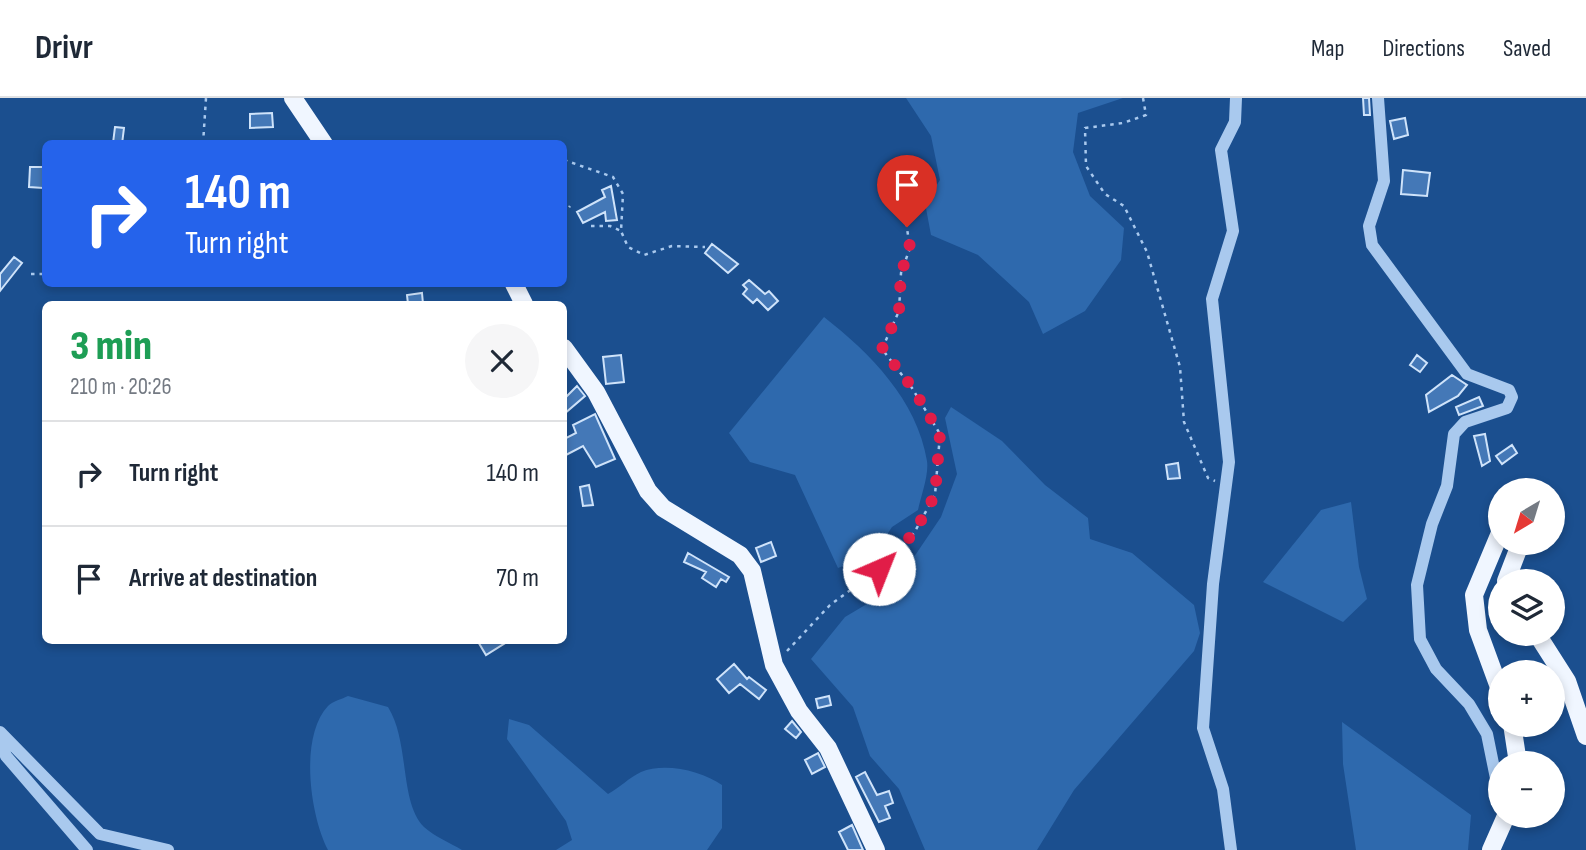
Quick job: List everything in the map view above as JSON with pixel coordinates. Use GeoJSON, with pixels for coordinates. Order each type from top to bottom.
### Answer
{"type":"FeatureCollection","features":[{"type":"Feature","properties":{"kind":"main road"},"geometry":{"type":"LineString","coordinates":[[293,98],[321,140]]}},
{"type":"Feature","properties":{"kind":"main road"},"geometry":{"type":"LineString","coordinates":[[567,352],[596,392],[648,491],[663,508],[740,555],[751,571],[774,665],[799,712],[828,748],[876,850]]}},
{"type":"Feature","properties":{"kind":"main road"},"geometry":{"type":"LineString","coordinates":[[1489,660],[1478,630],[1474,595],[1491,555]]}},
{"type":"Feature","properties":{"kind":"main road"},"geometry":{"type":"LineString","coordinates":[[1544,646],[1567,681],[1586,736]]}},
{"type":"Feature","properties":{"kind":"main road"},"geometry":{"type":"LineString","coordinates":[[1490,850],[1500,828]]}},
{"type":"Feature","properties":{"kind":"street"},"geometry":{"type":"LineString","coordinates":[[1231,850],[1223,789],[1203,728],[1213,584],[1229,462],[1212,299],[1233,231],[1221,150],[1235,122],[1236,98]]}},
{"type":"Feature","properties":{"kind":"street"},"geometry":{"type":"LineString","coordinates":[[1378,98],[1384,181],[1369,226],[1372,245],[1467,374],[1509,390],[1512,397],[1507,408],[1465,422],[1454,434],[1447,486],[1432,524],[1417,585],[1420,639],[1436,669],[1469,704],[1487,734],[1490,751]]}},
{"type":"Feature","properties":{"kind":"street"},"geometry":{"type":"LineString","coordinates":[[0,732],[100,834],[168,850]]}},
{"type":"Feature","properties":{"kind":"street"},"geometry":{"type":"LineString","coordinates":[[0,741],[6,756],[87,850]]}},
{"type":"Feature","properties":{"kind":"path"},"geometry":{"type":"LineString","coordinates":[[203,140],[206,98]]}},
{"type":"Feature","properties":{"kind":"path"},"geometry":{"type":"LineString","coordinates":[[1143,98],[1146,115],[1085,128],[1086,166],[1105,194],[1124,206],[1147,252],[1180,367],[1184,422],[1208,478],[1226,486]]}},
{"type":"Feature","properties":{"kind":"path"},"geometry":{"type":"LineString","coordinates":[[567,161],[612,177],[624,194],[621,231],[628,247],[644,255],[672,246],[705,247]]}},
{"type":"Feature","properties":{"kind":"path"},"geometry":{"type":"LineString","coordinates":[[567,210],[570,206]]}},
{"type":"Feature","properties":{"kind":"path"},"geometry":{"type":"LineString","coordinates":[[774,665],[830,606],[879,569],[914,533],[935,495],[940,434],[912,387],[882,349],[899,311],[901,273],[910,248],[904,209]]}},
{"type":"Feature","properties":{"kind":"path"},"geometry":{"type":"LineString","coordinates":[[591,226],[610,226],[621,231]]}},
{"type":"Feature","properties":{"kind":"path"},"geometry":{"type":"LineString","coordinates":[[31,274],[42,274]]}},
{"type":"Feature","properties":{"kind":"shaded area"},"geometry":{"type":"Polygon","coordinates":[[[906,98],[1123,98],[1078,113],[1073,152],[1090,196],[1124,228],[1121,260],[1085,311],[1043,334],[1029,302],[978,255],[931,235],[925,203],[940,180],[931,136],[906,98]]]}},
{"type":"Feature","properties":{"kind":"shaded area"},"geometry":{"type":"Polygon","coordinates":[[[824,317],[874,362],[902,398],[922,439],[927,461],[926,479],[918,510],[892,527],[875,553],[838,568],[795,475],[750,462],[729,433],[824,317]]]}},
{"type":"Feature","properties":{"kind":"shaded area"},"geometry":{"type":"Polygon","coordinates":[[[951,407],[1002,441],[1045,485],[1088,518],[1090,539],[1132,553],[1194,605],[1200,633],[1194,651],[1074,790],[1037,850],[925,850],[899,789],[870,756],[853,707],[811,659],[845,617],[877,598],[916,554],[941,517],[957,474],[945,418],[951,407]]]}},
{"type":"Feature","properties":{"kind":"shaded area"},"geometry":{"type":"Polygon","coordinates":[[[1351,502],[1359,567],[1367,599],[1343,622],[1263,582],[1321,510],[1351,502]]]}},
{"type":"Feature","properties":{"kind":"shaded area"},"geometry":{"type":"Polygon","coordinates":[[[348,696],[388,707],[395,721],[407,787],[416,816],[428,830],[462,850],[328,850],[312,797],[310,777],[313,737],[328,706],[348,696]]]}},
{"type":"Feature","properties":{"kind":"shaded area"},"geometry":{"type":"Polygon","coordinates":[[[509,719],[529,725],[608,794],[637,774],[651,769],[683,769],[714,780],[722,785],[722,828],[707,850],[556,850],[572,840],[566,821],[507,739],[509,719]]]}},
{"type":"Feature","properties":{"kind":"shaded area"},"geometry":{"type":"Polygon","coordinates":[[[1342,722],[1471,815],[1468,850],[1356,850],[1343,764],[1342,722]]]}},
{"type":"Feature","properties":{"kind":"building"},"geometry":{"type":"Polygon","coordinates":[[[1363,98],[1369,98],[1370,115],[1364,115],[1363,98]]]}},
{"type":"Feature","properties":{"kind":"building"},"geometry":{"type":"Polygon","coordinates":[[[272,113],[273,127],[250,128],[250,114],[272,113]]]}},
{"type":"Feature","properties":{"kind":"building"},"geometry":{"type":"Polygon","coordinates":[[[1405,118],[1408,135],[1394,139],[1390,121],[1405,118]]]}},
{"type":"Feature","properties":{"kind":"building"},"geometry":{"type":"Polygon","coordinates":[[[115,127],[124,128],[122,140],[113,140],[115,127]]]}},
{"type":"Feature","properties":{"kind":"building"},"geometry":{"type":"Polygon","coordinates":[[[30,167],[42,167],[42,188],[29,187],[30,167]]]}},
{"type":"Feature","properties":{"kind":"building"},"geometry":{"type":"Polygon","coordinates":[[[1403,170],[1430,173],[1427,196],[1401,194],[1403,170]]]}},
{"type":"Feature","properties":{"kind":"building"},"geometry":{"type":"Polygon","coordinates":[[[611,186],[617,220],[606,221],[605,212],[583,223],[577,212],[605,197],[602,190],[611,186]]]}},
{"type":"Feature","properties":{"kind":"building"},"geometry":{"type":"Polygon","coordinates":[[[712,244],[738,264],[728,273],[705,253],[712,244]]]}},
{"type":"Feature","properties":{"kind":"building"},"geometry":{"type":"Polygon","coordinates":[[[14,257],[22,263],[0,291],[0,274],[14,257]]]}},
{"type":"Feature","properties":{"kind":"building"},"geometry":{"type":"Polygon","coordinates":[[[749,280],[765,294],[769,291],[778,301],[768,310],[757,299],[753,303],[743,294],[747,289],[743,285],[749,280]]]}},
{"type":"Feature","properties":{"kind":"building"},"geometry":{"type":"Polygon","coordinates":[[[422,293],[423,301],[408,301],[407,295],[422,293]]]}},
{"type":"Feature","properties":{"kind":"building"},"geometry":{"type":"Polygon","coordinates":[[[621,355],[624,382],[606,384],[603,357],[621,355]]]}},
{"type":"Feature","properties":{"kind":"building"},"geometry":{"type":"Polygon","coordinates":[[[1417,355],[1427,363],[1420,372],[1410,365],[1417,355]]]}},
{"type":"Feature","properties":{"kind":"building"},"geometry":{"type":"Polygon","coordinates":[[[1452,375],[1467,385],[1458,396],[1429,412],[1426,395],[1452,375]]]}},
{"type":"Feature","properties":{"kind":"building"},"geometry":{"type":"Polygon","coordinates":[[[577,386],[585,396],[567,411],[567,396],[577,386]]]}},
{"type":"Feature","properties":{"kind":"building"},"geometry":{"type":"Polygon","coordinates":[[[1479,397],[1483,406],[1459,415],[1456,407],[1479,397]]]}},
{"type":"Feature","properties":{"kind":"building"},"geometry":{"type":"Polygon","coordinates":[[[595,414],[615,459],[596,467],[583,446],[567,454],[567,438],[576,433],[573,425],[595,414]]]}},
{"type":"Feature","properties":{"kind":"building"},"geometry":{"type":"Polygon","coordinates":[[[1485,434],[1490,461],[1482,466],[1474,436],[1485,434]]]}},
{"type":"Feature","properties":{"kind":"building"},"geometry":{"type":"Polygon","coordinates":[[[1512,445],[1517,453],[1502,464],[1496,456],[1512,445]]]}},
{"type":"Feature","properties":{"kind":"building"},"geometry":{"type":"Polygon","coordinates":[[[1178,463],[1180,478],[1168,479],[1166,465],[1178,463]]]}},
{"type":"Feature","properties":{"kind":"building"},"geometry":{"type":"Polygon","coordinates":[[[589,485],[593,505],[583,506],[580,487],[589,485]]]}},
{"type":"Feature","properties":{"kind":"building"},"geometry":{"type":"Polygon","coordinates":[[[771,542],[776,556],[761,562],[756,548],[771,542]]]}},
{"type":"Feature","properties":{"kind":"building"},"geometry":{"type":"Polygon","coordinates":[[[688,553],[729,577],[726,582],[721,579],[716,587],[702,578],[706,572],[684,562],[688,553]]]}},
{"type":"Feature","properties":{"kind":"building"},"geometry":{"type":"Polygon","coordinates":[[[479,644],[504,644],[486,655],[479,644]]]}},
{"type":"Feature","properties":{"kind":"building"},"geometry":{"type":"Polygon","coordinates":[[[734,664],[747,679],[749,677],[766,690],[759,699],[740,684],[729,693],[717,679],[734,664]]]}},
{"type":"Feature","properties":{"kind":"building"},"geometry":{"type":"Polygon","coordinates":[[[829,696],[831,705],[818,708],[816,699],[829,696]]]}},
{"type":"Feature","properties":{"kind":"building"},"geometry":{"type":"Polygon","coordinates":[[[792,721],[801,732],[796,738],[785,729],[792,721]]]}},
{"type":"Feature","properties":{"kind":"building"},"geometry":{"type":"Polygon","coordinates":[[[818,753],[825,767],[812,774],[805,760],[818,753]]]}},
{"type":"Feature","properties":{"kind":"building"},"geometry":{"type":"Polygon","coordinates":[[[865,772],[877,795],[889,791],[893,803],[885,806],[890,818],[879,822],[856,777],[865,772]]]}},
{"type":"Feature","properties":{"kind":"building"},"geometry":{"type":"Polygon","coordinates":[[[852,825],[863,850],[848,850],[839,832],[852,825]]]}},
{"type":"Feature","properties":{"kind":"route"},"geometry":{"type":"LineString","coordinates":[[879,569],[914,533],[935,495],[940,434],[912,387],[882,349],[899,311],[901,273],[910,248],[907,227]]}}]}
